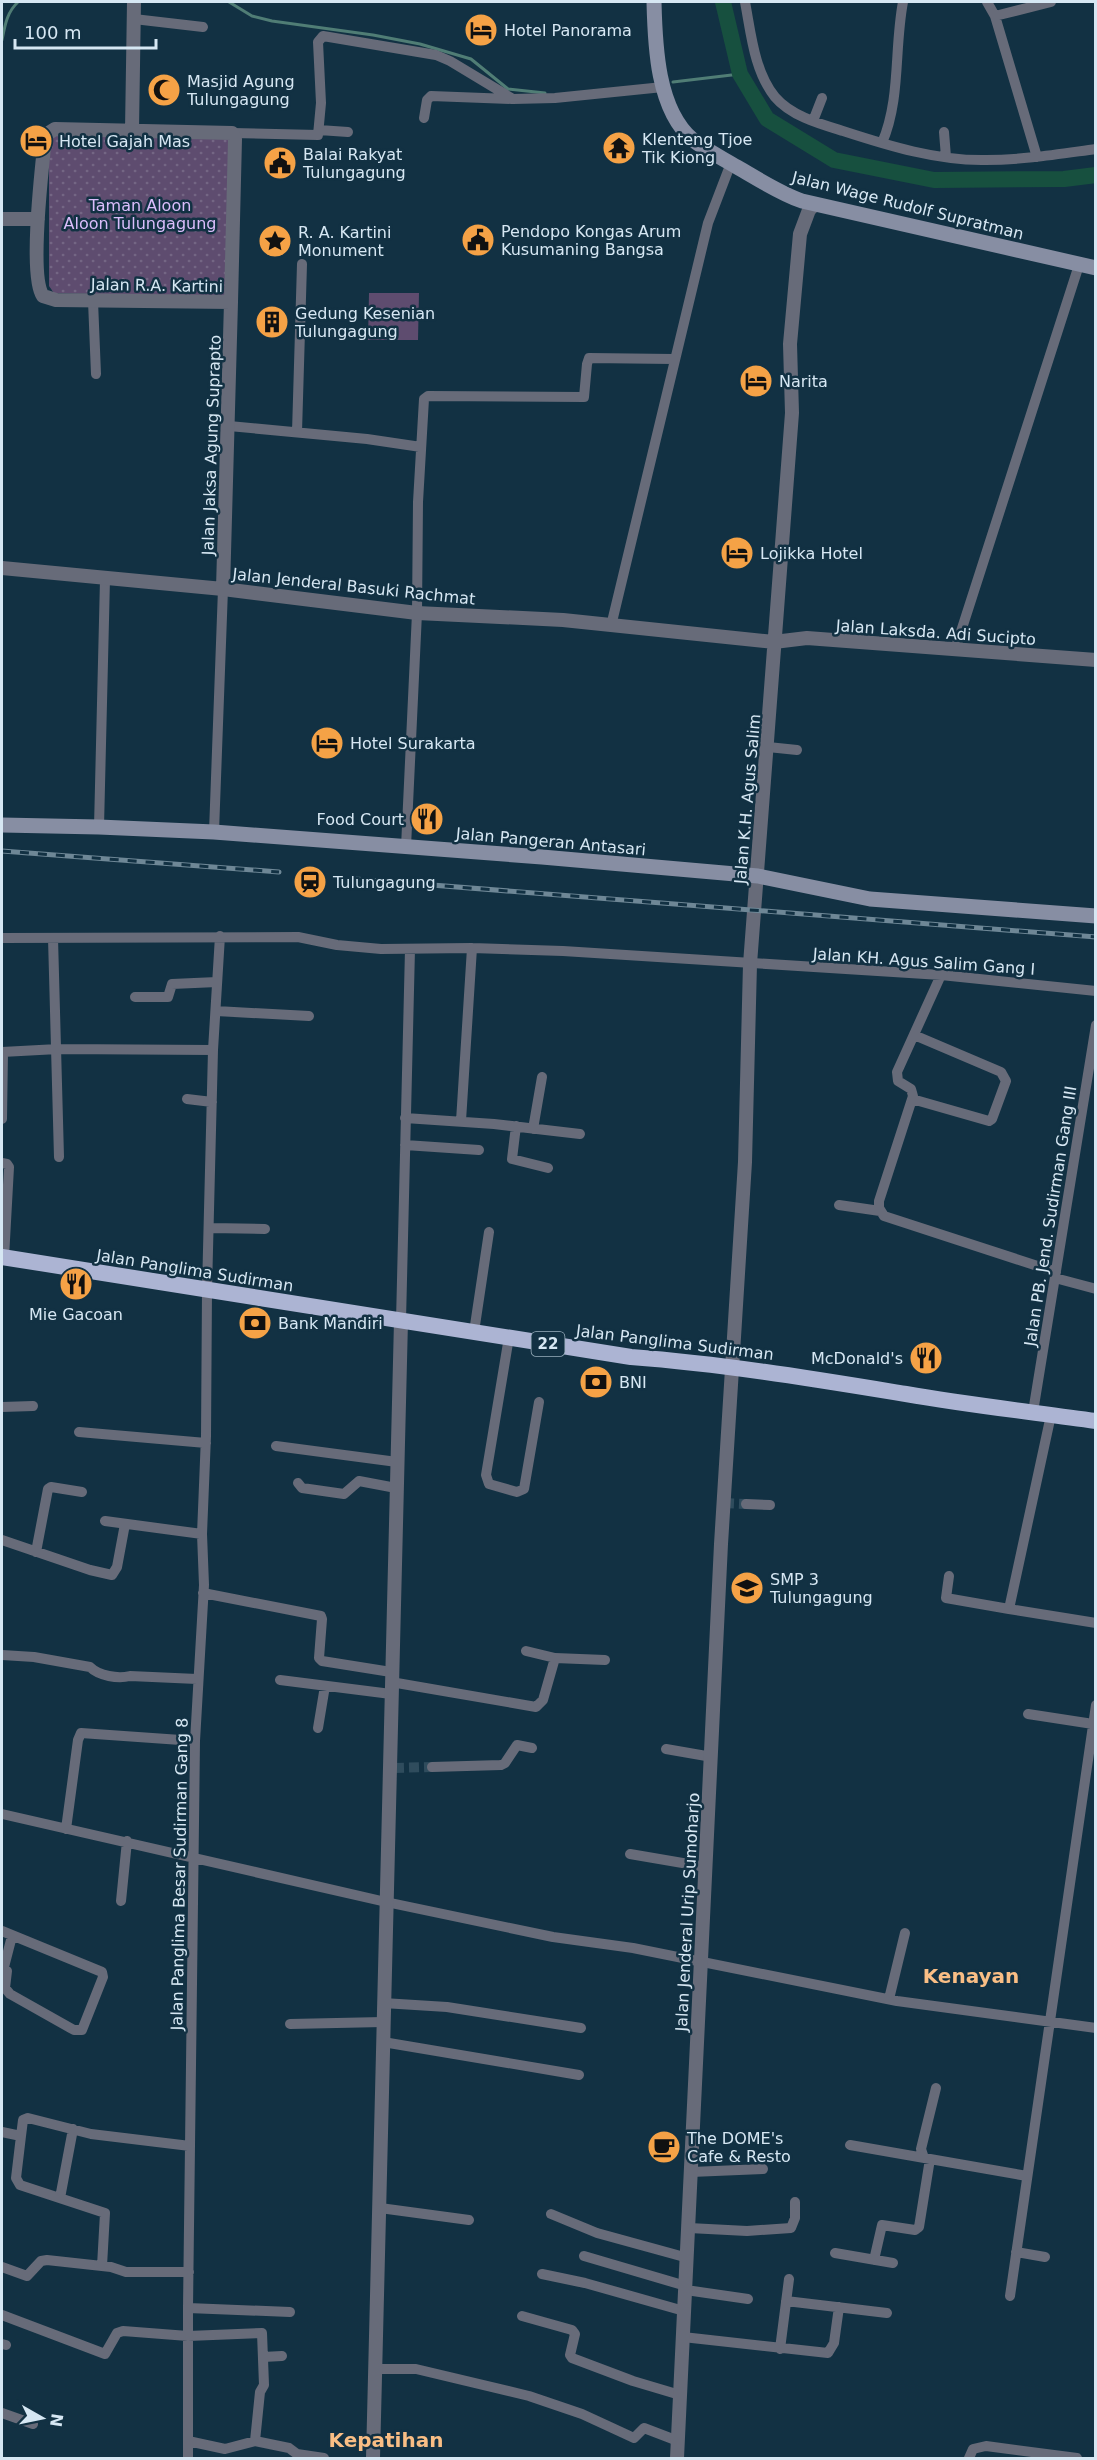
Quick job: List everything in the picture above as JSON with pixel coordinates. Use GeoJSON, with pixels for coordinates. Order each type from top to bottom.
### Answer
{"type":"FeatureCollection","features":[{"type":"Feature","properties":{"kind":"highway","name":"Jalan Panglima Sudirman"},"geometry":{"type":"LineString","coordinates":[[3,1258],[631,1357],[701,1362],[1095,1421]]}},
{"type":"Feature","properties":{"kind":"main road","name":"Jalan Wage Rudolf Supratman"},"geometry":{"type":"LineString","coordinates":[[654,2],[654,22],[663,87],[673,116],[693,140],[731,163],[791,197],[815,204],[1095,268]]}},
{"type":"Feature","properties":{"kind":"main road","name":"Jalan Pangeran Antasari"},"geometry":{"type":"LineString","coordinates":[[2,825],[99,826],[214,832],[758,876],[870,899],[1095,916]]}},
{"type":"Feature","properties":{"kind":"street"},"geometry":{"type":"LineString","coordinates":[[132,130],[134,2]]}},
{"type":"Feature","properties":{"kind":"street"},"geometry":{"type":"LineString","coordinates":[[745,2],[757,61],[770,90],[783,105],[813,121],[882,143],[946,157],[984,160],[1037,157],[1095,149]]}},
{"type":"Feature","properties":{"kind":"street"},"geometry":{"type":"LineString","coordinates":[[882,143],[888,129],[894,99],[903,2]]}},
{"type":"Feature","properties":{"kind":"street"},"geometry":{"type":"LineString","coordinates":[[987,2],[995,16],[1037,157]]}},
{"type":"Feature","properties":{"kind":"street"},"geometry":{"type":"LineString","coordinates":[[995,16],[1051,2]]}},
{"type":"Feature","properties":{"kind":"street"},"geometry":{"type":"LineString","coordinates":[[134,19],[203,27]]}},
{"type":"Feature","properties":{"kind":"street"},"geometry":{"type":"LineString","coordinates":[[232,134],[317,136],[319,130],[318,42],[323,36],[436,55],[513,99]]}},
{"type":"Feature","properties":{"kind":"street"},"geometry":{"type":"LineString","coordinates":[[424,118],[427,100],[431,96],[555,98],[663,87]]}},
{"type":"Feature","properties":{"kind":"street"},"geometry":{"type":"LineString","coordinates":[[813,121],[822,98]]}},
{"type":"Feature","properties":{"kind":"street","name":"Jalan R.A. Kartini"},"geometry":{"type":"LineString","coordinates":[[55,129],[132,130],[232,134],[235,139],[231,302],[49,300],[40,292],[38,285],[39,219],[46,134],[55,129]]}},
{"type":"Feature","properties":{"kind":"street"},"geometry":{"type":"LineString","coordinates":[[319,130],[348,132]]}},
{"type":"Feature","properties":{"kind":"street"},"geometry":{"type":"LineString","coordinates":[[944,132],[946,157]]}},
{"type":"Feature","properties":{"kind":"street"},"geometry":{"type":"LineString","coordinates":[[611,626],[673,359],[708,224],[731,163]]}},
{"type":"Feature","properties":{"kind":"street","name":"Jalan K.H. Agus Salim"},"geometry":{"type":"LineString","coordinates":[[734,1367],[745,1162],[750,964],[792,413],[790,344],[800,234],[815,204]]}},
{"type":"Feature","properties":{"kind":"street"},"geometry":{"type":"LineString","coordinates":[[2,219],[39,219]]}},
{"type":"Feature","properties":{"kind":"street"},"geometry":{"type":"LineString","coordinates":[[297,432],[302,264]]}},
{"type":"Feature","properties":{"kind":"street"},"geometry":{"type":"LineString","coordinates":[[955,650],[1079,265]]}},
{"type":"Feature","properties":{"kind":"street"},"geometry":{"type":"LineString","coordinates":[[93,301],[96,374]]}},
{"type":"Feature","properties":{"kind":"street","name":"Jalan Jaksa Agung Suprapto"},"geometry":{"type":"LineString","coordinates":[[224,589],[231,302]]}},
{"type":"Feature","properties":{"kind":"street"},"geometry":{"type":"LineString","coordinates":[[406,847],[417,613],[418,502],[423,401],[426,396],[584,397],[587,364],[590,358],[673,359]]}},
{"type":"Feature","properties":{"kind":"street"},"geometry":{"type":"LineString","coordinates":[[229,426],[421,447]]}},
{"type":"Feature","properties":{"kind":"street","name":"Jalan Jenderal Basuki Rachmat"},"geometry":{"type":"LineString","coordinates":[[2,568],[224,589],[417,613],[563,620],[774,642]]}},
{"type":"Feature","properties":{"kind":"street"},"geometry":{"type":"LineString","coordinates":[[99,826],[105,579]]}},
{"type":"Feature","properties":{"kind":"street"},"geometry":{"type":"LineString","coordinates":[[214,832],[224,589]]}},
{"type":"Feature","properties":{"kind":"street","name":"Jalan Laksda. Adi Sucipto"},"geometry":{"type":"LineString","coordinates":[[774,642],[807,638],[1095,660]]}},
{"type":"Feature","properties":{"kind":"street"},"geometry":{"type":"LineString","coordinates":[[768,747],[796,750]]}},
{"type":"Feature","properties":{"kind":"street","name":"Jalan Panglima Besar Sudirman Gang 8"},"geometry":{"type":"LineString","coordinates":[[188,2458],[195,1741],[203,1593],[202,1534],[206,1443],[213,1050],[220,936]]}},
{"type":"Feature","properties":{"kind":"street","name":"Jalan KH. Agus Salim Gang I"},"geometry":{"type":"LineString","coordinates":[[2,938],[298,937],[337,945],[410,949],[472,948],[941,975],[1095,991]]}},
{"type":"Feature","properties":{"kind":"street"},"geometry":{"type":"LineString","coordinates":[[53,938],[54,1014],[58,1049],[59,1157]]}},
{"type":"Feature","properties":{"kind":"street"},"geometry":{"type":"LineString","coordinates":[[461,1121],[472,948]]}},
{"type":"Feature","properties":{"kind":"street"},"geometry":{"type":"LineString","coordinates":[[374,2458],[382,2042],[392,1768],[391,1683],[410,949]]}},
{"type":"Feature","properties":{"kind":"street"},"geometry":{"type":"LineString","coordinates":[[941,975],[897,1077],[898,1081],[913,1092],[879,1201],[880,1211],[884,1216],[1095,1289]]}},
{"type":"Feature","properties":{"kind":"street"},"geometry":{"type":"LineString","coordinates":[[135,997],[168,997],[172,984],[217,982]]}},
{"type":"Feature","properties":{"kind":"street"},"geometry":{"type":"LineString","coordinates":[[216,1011],[309,1016]]}},
{"type":"Feature","properties":{"kind":"street","name":"Jalan PB. Jend. Sudirman Gang III"},"geometry":{"type":"LineString","coordinates":[[1033,1412],[1095,1025]]}},
{"type":"Feature","properties":{"kind":"street"},"geometry":{"type":"LineString","coordinates":[[912,1099],[989,1121],[992,1119],[1006,1081],[1000,1072],[914,1035]]}},
{"type":"Feature","properties":{"kind":"street"},"geometry":{"type":"LineString","coordinates":[[2,1119],[2,1052],[58,1049],[213,1050]]}},
{"type":"Feature","properties":{"kind":"street"},"geometry":{"type":"LineString","coordinates":[[533,1129],[542,1077]]}},
{"type":"Feature","properties":{"kind":"street"},"geometry":{"type":"LineString","coordinates":[[187,1099],[212,1102]]}},
{"type":"Feature","properties":{"kind":"street"},"geometry":{"type":"LineString","coordinates":[[405,1118],[516,1126],[580,1134]]}},
{"type":"Feature","properties":{"kind":"street"},"geometry":{"type":"LineString","coordinates":[[516,1126],[512,1159],[548,1168]]}},
{"type":"Feature","properties":{"kind":"street"},"geometry":{"type":"LineString","coordinates":[[405,1145],[480,1150]]}},
{"type":"Feature","properties":{"kind":"street"},"geometry":{"type":"LineString","coordinates":[[2,1163],[9,1167],[3,1258]]}},
{"type":"Feature","properties":{"kind":"street"},"geometry":{"type":"LineString","coordinates":[[839,1205],[880,1211]]}},
{"type":"Feature","properties":{"kind":"street"},"geometry":{"type":"LineString","coordinates":[[210,1228],[264,1229]]}},
{"type":"Feature","properties":{"kind":"street"},"geometry":{"type":"LineString","coordinates":[[474,1332],[489,1232]]}},
{"type":"Feature","properties":{"kind":"street"},"geometry":{"type":"LineString","coordinates":[[509,1337],[486,1475],[489,1484],[517,1492],[524,1489],[539,1402]]}},
{"type":"Feature","properties":{"kind":"street","name":"Jalan Jenderal Urip Sumoharjo"},"geometry":{"type":"LineString","coordinates":[[677,2458],[721,1544],[734,1367]]}},
{"type":"Feature","properties":{"kind":"street"},"geometry":{"type":"LineString","coordinates":[[2,1407],[33,1406]]}},
{"type":"Feature","properties":{"kind":"street"},"geometry":{"type":"LineString","coordinates":[[1009,1608],[1051,1415]]}},
{"type":"Feature","properties":{"kind":"street"},"geometry":{"type":"LineString","coordinates":[[79,1432],[206,1443]]}},
{"type":"Feature","properties":{"kind":"street"},"geometry":{"type":"LineString","coordinates":[[276,1446],[396,1462]]}},
{"type":"Feature","properties":{"kind":"street"},"geometry":{"type":"LineString","coordinates":[[298,1483],[302,1488],[340,1494],[347,1492],[359,1481],[396,1488]]}},
{"type":"Feature","properties":{"kind":"street"},"geometry":{"type":"LineString","coordinates":[[36,1552],[48,1489],[51,1487],[82,1492]]}},
{"type":"Feature","properties":{"kind":"street"},"geometry":{"type":"LineString","coordinates":[[746,1504],[770,1505]]}},
{"type":"Feature","properties":{"kind":"street"},"geometry":{"type":"LineString","coordinates":[[105,1521],[202,1534]]}},
{"type":"Feature","properties":{"kind":"street"},"geometry":{"type":"LineString","coordinates":[[2,1540],[112,1575],[117,1566],[125,1524]]}},
{"type":"Feature","properties":{"kind":"street"},"geometry":{"type":"LineString","coordinates":[[950,1576],[946,1598],[1095,1623]]}},
{"type":"Feature","properties":{"kind":"street"},"geometry":{"type":"LineString","coordinates":[[203,1593],[321,1616],[319,1658],[322,1661],[391,1683],[536,1707],[543,1700],[555,1658]]}},
{"type":"Feature","properties":{"kind":"street"},"geometry":{"type":"LineString","coordinates":[[526,1651],[555,1658],[605,1660]]}},
{"type":"Feature","properties":{"kind":"street"},"geometry":{"type":"LineString","coordinates":[[2,1655],[90,1667],[96,1673],[124,1678],[130,1676],[197,1679]]}},
{"type":"Feature","properties":{"kind":"street"},"geometry":{"type":"LineString","coordinates":[[280,1680],[325,1686],[391,1683]]}},
{"type":"Feature","properties":{"kind":"street"},"geometry":{"type":"LineString","coordinates":[[318,1728],[325,1686]]}},
{"type":"Feature","properties":{"kind":"street"},"geometry":{"type":"LineString","coordinates":[[1010,2295],[1050,2022],[1091,1773],[1095,1705]]}},
{"type":"Feature","properties":{"kind":"street"},"geometry":{"type":"LineString","coordinates":[[1028,1714],[1093,1724]]}},
{"type":"Feature","properties":{"kind":"street"},"geometry":{"type":"LineString","coordinates":[[66,1828],[78,1740],[81,1733],[195,1741]]}},
{"type":"Feature","properties":{"kind":"street"},"geometry":{"type":"LineString","coordinates":[[432,1767],[501,1765],[505,1763],[517,1745],[532,1748]]}},
{"type":"Feature","properties":{"kind":"street"},"geometry":{"type":"LineString","coordinates":[[666,1749],[712,1757]]}},
{"type":"Feature","properties":{"kind":"street"},"geometry":{"type":"LineString","coordinates":[[2,1814],[386,1902],[553,1937],[633,1948],[889,1999],[1095,2028]]}},
{"type":"Feature","properties":{"kind":"street"},"geometry":{"type":"LineString","coordinates":[[121,1901],[127,1841]]}},
{"type":"Feature","properties":{"kind":"street"},"geometry":{"type":"LineString","coordinates":[[630,1854],[706,1867]]}},
{"type":"Feature","properties":{"kind":"street"},"geometry":{"type":"LineString","coordinates":[[2,1930],[103,1973],[82,2030],[76,2031],[7,1992],[5,1988],[7,1971],[3,1966],[12,1936]]}},
{"type":"Feature","properties":{"kind":"street"},"geometry":{"type":"LineString","coordinates":[[889,1999],[906,1933]]}},
{"type":"Feature","properties":{"kind":"street"},"geometry":{"type":"LineString","coordinates":[[383,2003],[447,2007],[581,2028]]}},
{"type":"Feature","properties":{"kind":"street"},"geometry":{"type":"LineString","coordinates":[[290,2024],[383,2022]]}},
{"type":"Feature","properties":{"kind":"street"},"geometry":{"type":"LineString","coordinates":[[382,2042],[579,2075]]}},
{"type":"Feature","properties":{"kind":"street"},"geometry":{"type":"LineString","coordinates":[[873,2260],[882,2225],[915,2230],[920,2227],[927,2158],[921,2149],[936,2088]]}},
{"type":"Feature","properties":{"kind":"street"},"geometry":{"type":"LineString","coordinates":[[102,2266],[105,2213],[20,2185],[17,2182],[23,2120],[26,2118],[102,2135],[190,2146]]}},
{"type":"Feature","properties":{"kind":"street"},"geometry":{"type":"LineString","coordinates":[[60,2198],[73,2129]]}},
{"type":"Feature","properties":{"kind":"street"},"geometry":{"type":"LineString","coordinates":[[2,2132],[21,2136]]}},
{"type":"Feature","properties":{"kind":"street"},"geometry":{"type":"LineString","coordinates":[[850,2145],[1027,2176]]}},
{"type":"Feature","properties":{"kind":"street"},"geometry":{"type":"LineString","coordinates":[[691,2172],[763,2169]]}},
{"type":"Feature","properties":{"kind":"street"},"geometry":{"type":"LineString","coordinates":[[689,2228],[747,2231],[791,2228],[795,2218],[795,2202]]}},
{"type":"Feature","properties":{"kind":"street"},"geometry":{"type":"LineString","coordinates":[[380,2208],[470,2220]]}},
{"type":"Feature","properties":{"kind":"street"},"geometry":{"type":"LineString","coordinates":[[551,2214],[597,2233],[688,2258]]}},
{"type":"Feature","properties":{"kind":"street"},"geometry":{"type":"LineString","coordinates":[[1016,2252],[1045,2257]]}},
{"type":"Feature","properties":{"kind":"street"},"geometry":{"type":"LineString","coordinates":[[835,2253],[893,2263]]}},
{"type":"Feature","properties":{"kind":"street"},"geometry":{"type":"LineString","coordinates":[[584,2256],[686,2288],[748,2299]]}},
{"type":"Feature","properties":{"kind":"street"},"geometry":{"type":"LineString","coordinates":[[2,2267],[24,2276],[32,2272],[44,2259],[102,2266],[126,2272],[189,2272]]}},
{"type":"Feature","properties":{"kind":"street"},"geometry":{"type":"LineString","coordinates":[[542,2274],[684,2311]]}},
{"type":"Feature","properties":{"kind":"street"},"geometry":{"type":"LineString","coordinates":[[780,2349],[789,2279]]}},
{"type":"Feature","properties":{"kind":"street"},"geometry":{"type":"LineString","coordinates":[[786,2301],[887,2313]]}},
{"type":"Feature","properties":{"kind":"street"},"geometry":{"type":"LineString","coordinates":[[683,2337],[828,2353],[834,2343],[839,2307]]}},
{"type":"Feature","properties":{"kind":"street"},"geometry":{"type":"LineString","coordinates":[[188,2308],[290,2312]]}},
{"type":"Feature","properties":{"kind":"street"},"geometry":{"type":"LineString","coordinates":[[2,2315],[105,2354],[119,2331],[188,2336],[262,2333],[264,2385],[260,2392],[255,2441]]}},
{"type":"Feature","properties":{"kind":"street"},"geometry":{"type":"LineString","coordinates":[[522,2316],[572,2330],[575,2334],[570,2355],[572,2358],[633,2381],[680,2395]]}},
{"type":"Feature","properties":{"kind":"street"},"geometry":{"type":"LineString","coordinates":[[263,2357],[282,2356]]}},
{"type":"Feature","properties":{"kind":"street"},"geometry":{"type":"LineString","coordinates":[[377,2369],[416,2369],[529,2396],[582,2414],[634,2438],[644,2428],[678,2441]]}},
{"type":"Feature","properties":{"kind":"street"},"geometry":{"type":"LineString","coordinates":[[2,2413],[33,2424]]}},
{"type":"Feature","properties":{"kind":"street"},"geometry":{"type":"LineString","coordinates":[[188,2441],[225,2449],[255,2441],[289,2448],[297,2454],[324,2458]]}},
{"type":"Feature","properties":{"kind":"street"},"geometry":{"type":"LineString","coordinates":[[969,2458],[974,2449],[986,2446],[1077,2458]]}},
{"type":"Feature","properties":{"kind":"green space","name":"Taman Aloon Aloon Tulungagung"},"geometry":{"type":"Polygon","coordinates":[[[53,133],[231,138],[226,297],[54,293],[49,286],[49,142],[53,133]]]}},
{"type":"Feature","properties":{"kind":"green space"},"geometry":{"type":"Polygon","coordinates":[[[369,293],[419,293],[418,340],[368,340],[369,293]]]}},
{"type":"Feature","properties":{"kind":"waterway"},"geometry":{"type":"LineString","coordinates":[[2,40],[9,14],[18,2]]}},
{"type":"Feature","properties":{"kind":"waterway"},"geometry":{"type":"LineString","coordinates":[[229,2],[252,16],[272,21],[420,44],[471,59],[508,89],[545,93]]}},
{"type":"Feature","properties":{"kind":"waterway"},"geometry":{"type":"LineString","coordinates":[[723,2],[740,74],[767,119],[834,160],[934,180],[1064,179],[1096,175]]}},
{"type":"Feature","properties":{"kind":"waterway"},"geometry":{"type":"LineString","coordinates":[[673,82],[740,74]]}},
{"type":"Feature","properties":{"kind":"tunnel"},"geometry":{"type":"LineString","coordinates":[[724,1503],[746,1504]]}},
{"type":"Feature","properties":{"kind":"tunnel"},"geometry":{"type":"LineString","coordinates":[[394,1768],[432,1767]]}},
{"type":"Feature","properties":{"kind":"railway"},"geometry":{"type":"LineString","coordinates":[[2,851],[279,872]]}},
{"type":"Feature","properties":{"kind":"railway"},"geometry":{"type":"LineString","coordinates":[[355,879],[1096,937]]}},
{"type":"Feature","properties":{"kind":"place","name":"Hotel Panorama"},"geometry":{"type":"Point","coordinates":[481,30]}},
{"type":"Feature","properties":{"kind":"place","name":"Masjid Agung Tulungagung"},"geometry":{"type":"Point","coordinates":[164,90]}},
{"type":"Feature","properties":{"kind":"place","name":"Hotel Gajah Mas"},"geometry":{"type":"Point","coordinates":[36,141]}},
{"type":"Feature","properties":{"kind":"place","name":"Klenteng Tjoe Tik Kiong"},"geometry":{"type":"Point","coordinates":[619,148]}},
{"type":"Feature","properties":{"kind":"place","name":"Balai Rakyat Tulungagung"},"geometry":{"type":"Point","coordinates":[280,163]}},
{"type":"Feature","properties":{"kind":"place","name":"Pendopo Kongas Arum Kusumaning Bangsa"},"geometry":{"type":"Point","coordinates":[478,240]}},
{"type":"Feature","properties":{"kind":"place","name":"R. A. Kartini Monument"},"geometry":{"type":"Point","coordinates":[275,241]}},
{"type":"Feature","properties":{"kind":"place","name":"Gedung Kesenian Tulungagung"},"geometry":{"type":"Point","coordinates":[272,322]}},
{"type":"Feature","properties":{"kind":"place","name":"Narita"},"geometry":{"type":"Point","coordinates":[756,381]}},
{"type":"Feature","properties":{"kind":"place","name":"Lojikka Hotel"},"geometry":{"type":"Point","coordinates":[737,553]}},
{"type":"Feature","properties":{"kind":"place","name":"Hotel Surakarta"},"geometry":{"type":"Point","coordinates":[327,743]}},
{"type":"Feature","properties":{"kind":"place","name":"Food Court"},"geometry":{"type":"Point","coordinates":[427,819]}},
{"type":"Feature","properties":{"kind":"place","name":"Tulungagung"},"geometry":{"type":"Point","coordinates":[310,882]}},
{"type":"Feature","properties":{"kind":"place","name":"Mie Gacoan"},"geometry":{"type":"Point","coordinates":[76,1284]}},
{"type":"Feature","properties":{"kind":"place","name":"Bank Mandiri"},"geometry":{"type":"Point","coordinates":[255,1323]}},
{"type":"Feature","properties":{"kind":"place","name":"McDonald's"},"geometry":{"type":"Point","coordinates":[926,1358]}},
{"type":"Feature","properties":{"kind":"place","name":"BNI"},"geometry":{"type":"Point","coordinates":[596,1382]}},
{"type":"Feature","properties":{"kind":"place","name":"SMP 3 Tulungagung"},"geometry":{"type":"Point","coordinates":[747,1588]}},
{"type":"Feature","properties":{"kind":"place","name":"The DOME's Cafe & Resto"},"geometry":{"type":"Point","coordinates":[664,2147]}},
{"type":"Feature","properties":{"kind":"district","name":"Kenayan"},"geometry":{"type":"Point","coordinates":[971,1976]}},
{"type":"Feature","properties":{"kind":"district","name":"Kepatihan"},"geometry":{"type":"Point","coordinates":[386,2440]}}]}
